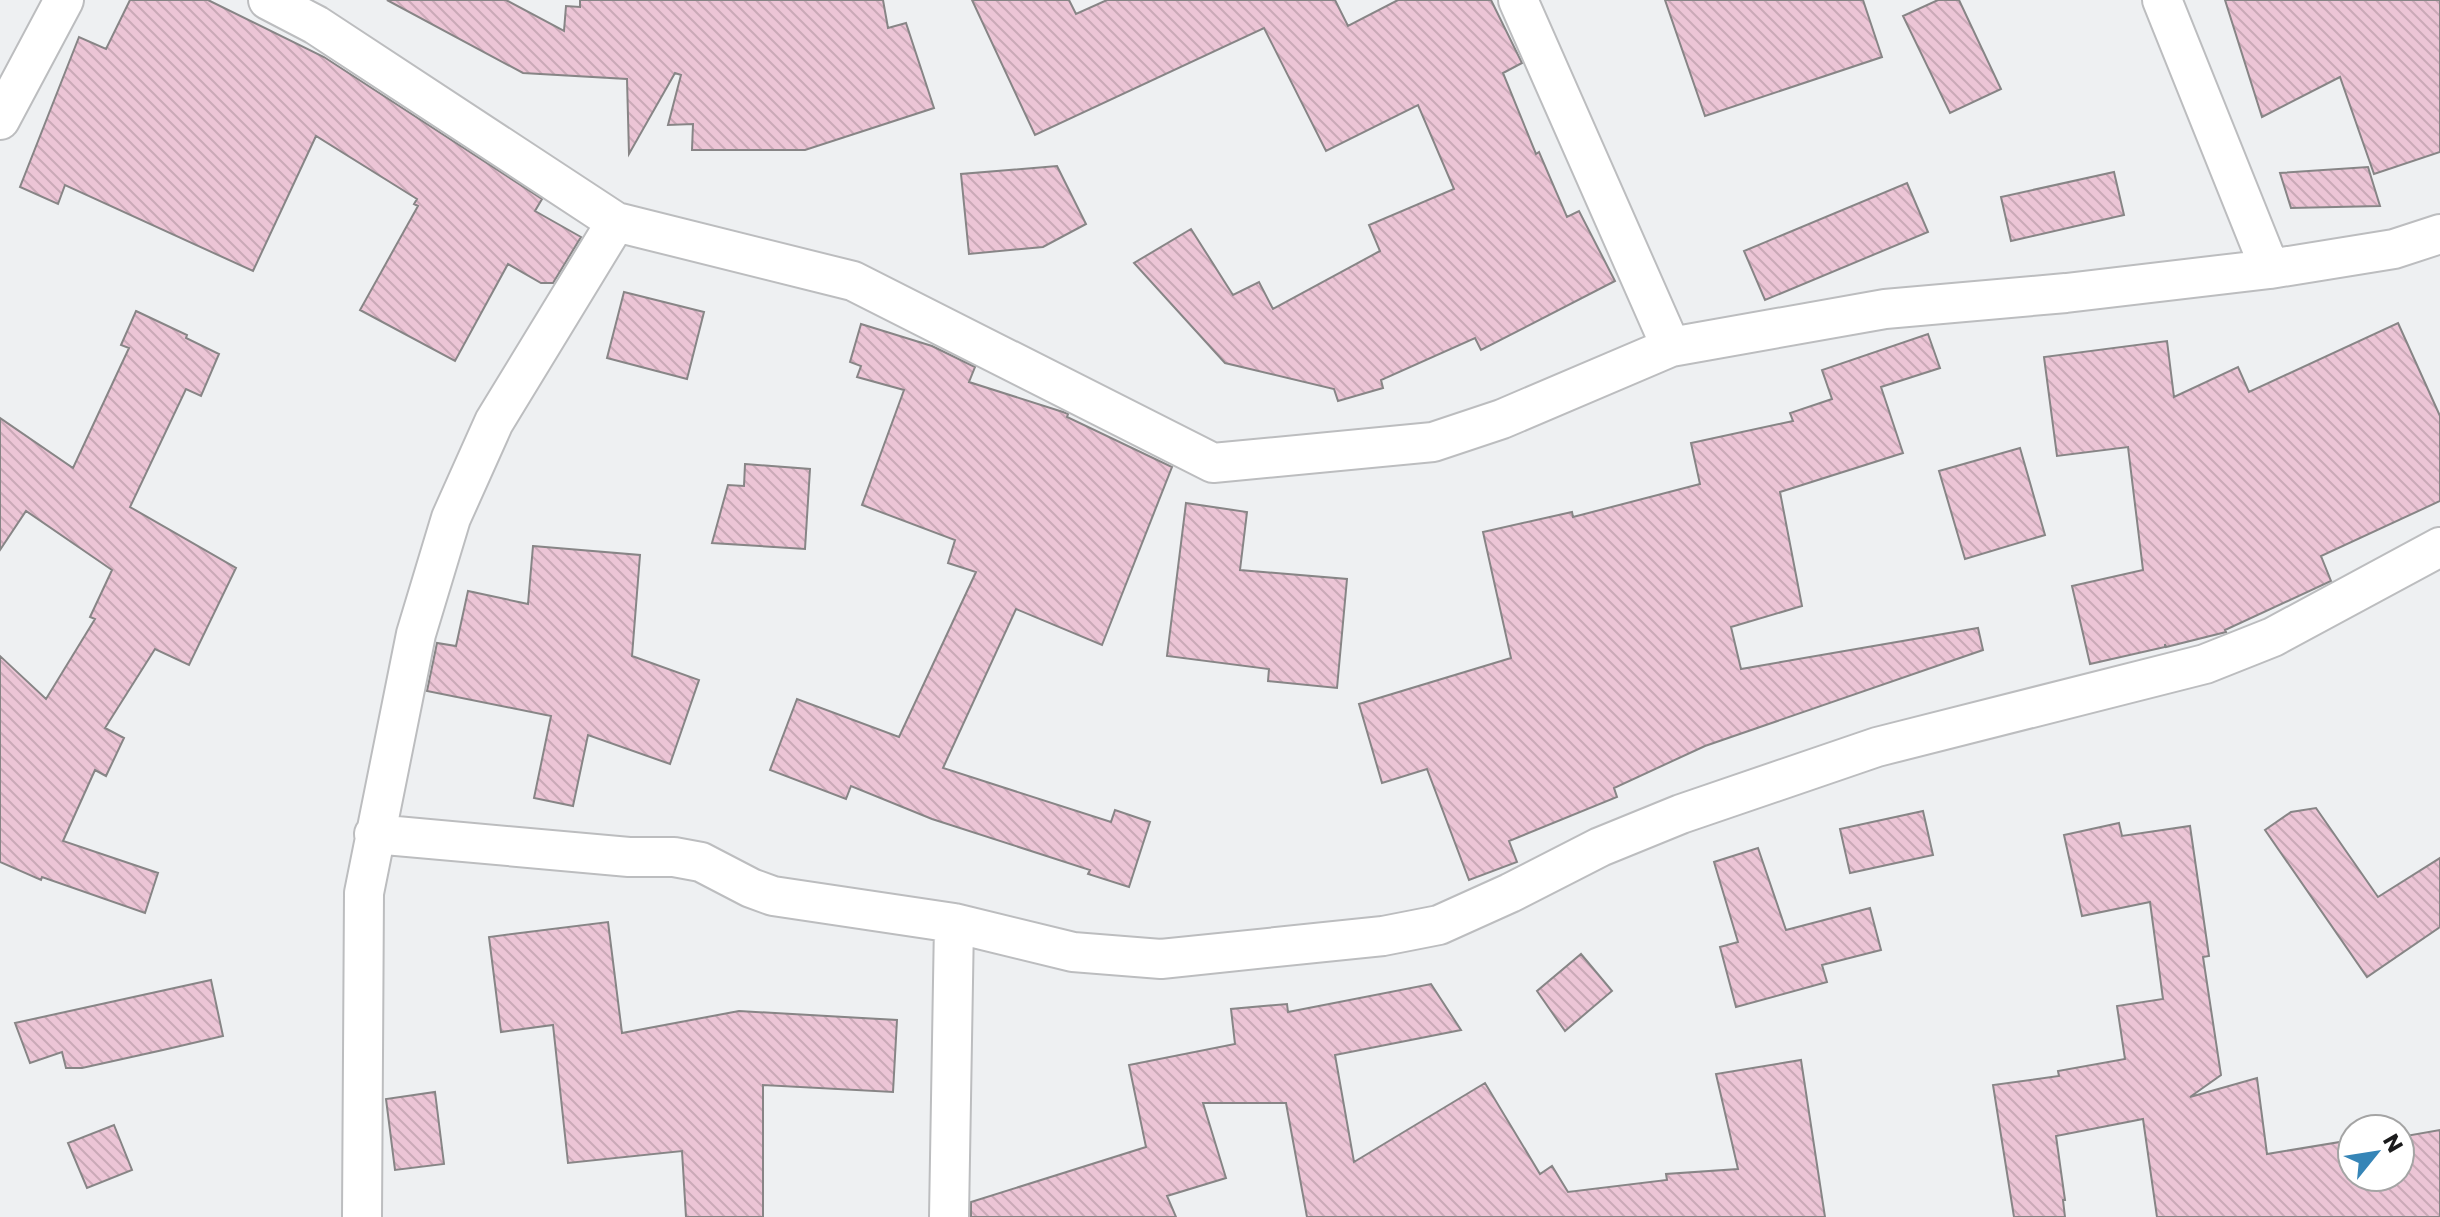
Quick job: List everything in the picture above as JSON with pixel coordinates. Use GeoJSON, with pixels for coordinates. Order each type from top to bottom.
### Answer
{"type":"FeatureCollection","features":[{"type":"Feature","properties":{"kind":"street"},"geometry":{"type":"LineString","coordinates":[[0,120],[64,0]]}},
{"type":"Feature","properties":{"kind":"street"},"geometry":{"type":"LineString","coordinates":[[268,0],[321,13],[616,222],[853,281],[1213,463],[1433,442],[1502,419],[1671,347],[1885,309],[2066,293],[2270,269],[2394,249],[2440,234]]}},
{"type":"Feature","properties":{"kind":"street"},"geometry":{"type":"LineString","coordinates":[[1518,0],[1671,347]]}},
{"type":"Feature","properties":{"kind":"street"},"geometry":{"type":"LineString","coordinates":[[2162,0],[2270,269]]}},
{"type":"Feature","properties":{"kind":"street"},"geometry":{"type":"LineString","coordinates":[[362,1217],[364,893],[416,634],[451,518],[494,422],[616,222]]}},
{"type":"Feature","properties":{"kind":"street"},"geometry":{"type":"LineString","coordinates":[[374,834],[629,857],[674,857],[701,862],[773,896],[954,923],[1073,952],[1161,959],[1383,936],[1439,925],[1613,841],[1681,814],[1877,747],[2205,664],[2273,637],[2440,547]]}},
{"type":"Feature","properties":{"kind":"street"},"geometry":{"type":"LineString","coordinates":[[949,1217],[954,923]]}},
{"type":"Feature","properties":{"kind":"building"},"geometry":{"type":"Polygon","coordinates":[[[130,0],[208,0],[324,57],[542,199],[535,211],[581,237],[553,283],[541,283],[508,264],[455,361],[360,310],[418,206],[414,204],[417,199],[316,136],[253,271],[65,185],[58,204],[20,187],[79,37],[106,49],[130,0]]]}},
{"type":"Feature","properties":{"kind":"building"},"geometry":{"type":"Polygon","coordinates":[[[387,0],[506,0],[564,31],[566,6],[580,7],[580,0],[883,0],[888,28],[906,23],[934,108],[805,150],[692,150],[693,124],[668,125],[681,75],[675,73],[629,154],[627,79],[523,73],[387,0]]]}},
{"type":"Feature","properties":{"kind":"building"},"geometry":{"type":"Polygon","coordinates":[[[972,0],[1069,0],[1076,14],[1107,0],[1335,0],[1348,26],[1398,0],[1491,0],[1522,63],[1503,73],[1536,154],[1539,152],[1567,217],[1579,211],[1615,281],[1481,350],[1475,338],[1381,380],[1383,388],[1338,401],[1334,389],[1225,363],[1134,263],[1191,229],[1233,295],[1259,282],[1273,309],[1380,251],[1369,225],[1454,189],[1418,105],[1326,151],[1264,28],[1035,135],[972,0]]]}},
{"type":"Feature","properties":{"kind":"building"},"geometry":{"type":"Polygon","coordinates":[[[1665,0],[1863,0],[1882,57],[1705,116],[1665,0]]]}},
{"type":"Feature","properties":{"kind":"building"},"geometry":{"type":"Polygon","coordinates":[[[1938,0],[1959,0],[2001,89],[1950,113],[1903,16],[1938,0]]]}},
{"type":"Feature","properties":{"kind":"building"},"geometry":{"type":"Polygon","coordinates":[[[2225,0],[2440,0],[2440,152],[2374,174],[2340,77],[2262,117],[2225,0]]]}},
{"type":"Feature","properties":{"kind":"building"},"geometry":{"type":"Polygon","coordinates":[[[1057,166],[1086,224],[1043,247],[969,254],[961,174],[1057,166]]]}},
{"type":"Feature","properties":{"kind":"building"},"geometry":{"type":"Polygon","coordinates":[[[2368,167],[2380,206],[2291,208],[2280,173],[2368,167]]]}},
{"type":"Feature","properties":{"kind":"building"},"geometry":{"type":"Polygon","coordinates":[[[2114,172],[2124,215],[2011,241],[2001,197],[2114,172]]]}},
{"type":"Feature","properties":{"kind":"building"},"geometry":{"type":"Polygon","coordinates":[[[1907,183],[1928,232],[1765,300],[1744,251],[1907,183]]]}},
{"type":"Feature","properties":{"kind":"building"},"geometry":{"type":"Polygon","coordinates":[[[624,292],[704,312],[687,379],[607,358],[624,292]]]}},
{"type":"Feature","properties":{"kind":"building"},"geometry":{"type":"Polygon","coordinates":[[[136,311],[219,354],[201,396],[186,389],[130,507],[236,568],[189,665],[155,649],[105,728],[124,738],[106,776],[95,770],[63,841],[158,873],[145,913],[42,877],[41,880],[0,862],[0,656],[46,699],[95,619],[90,617],[112,570],[26,511],[0,550],[0,418],[73,468],[129,348],[121,345],[136,311]]]}},
{"type":"Feature","properties":{"kind":"building"},"geometry":{"type":"Polygon","coordinates":[[[2398,323],[2440,416],[2440,501],[2321,556],[2331,581],[2226,632],[2090,664],[2072,586],[2143,570],[2128,447],[2057,456],[2044,357],[2167,341],[2174,397],[2238,367],[2249,392],[2398,323]]]}},
{"type":"Feature","properties":{"kind":"building"},"geometry":{"type":"Polygon","coordinates":[[[861,324],[932,346],[975,367],[969,382],[1068,414],[1067,417],[1172,467],[1102,645],[1016,609],[943,768],[1111,822],[1115,810],[1150,822],[1129,887],[1088,874],[1090,870],[932,819],[851,786],[846,799],[770,770],[797,699],[899,737],[976,572],[948,563],[955,540],[862,505],[904,390],[857,377],[861,366],[850,362],[861,324]]]}},
{"type":"Feature","properties":{"kind":"building"},"geometry":{"type":"Polygon","coordinates":[[[1928,334],[1940,368],[1881,387],[1903,453],[1780,492],[1802,606],[1731,627],[1741,669],[1978,628],[1983,650],[1705,746],[1614,788],[1617,797],[1509,841],[1517,862],[1469,880],[1427,769],[1382,783],[1359,704],[1511,658],[1483,532],[1572,512],[1573,517],[1700,484],[1691,443],[1793,421],[1790,413],[1832,399],[1822,370],[1928,334]]]}},
{"type":"Feature","properties":{"kind":"building"},"geometry":{"type":"Polygon","coordinates":[[[2020,448],[2045,535],[1965,559],[1939,471],[2020,448]]]}},
{"type":"Feature","properties":{"kind":"building"},"geometry":{"type":"Polygon","coordinates":[[[745,464],[810,469],[805,549],[712,543],[728,485],[744,486],[745,464]]]}},
{"type":"Feature","properties":{"kind":"building"},"geometry":{"type":"Polygon","coordinates":[[[1186,503],[1247,512],[1240,570],[1347,579],[1337,688],[1268,681],[1269,669],[1167,656],[1186,503]]]}},
{"type":"Feature","properties":{"kind":"building"},"geometry":{"type":"Polygon","coordinates":[[[533,546],[640,555],[632,656],[699,680],[670,764],[588,735],[573,806],[534,798],[551,716],[427,691],[437,643],[456,646],[468,591],[528,604],[533,546]]]}},
{"type":"Feature","properties":{"kind":"building"},"geometry":{"type":"Polygon","coordinates":[[[2316,808],[2378,897],[2440,858],[2440,927],[2367,977],[2265,830],[2291,812],[2316,808]]]}},
{"type":"Feature","properties":{"kind":"building"},"geometry":{"type":"Polygon","coordinates":[[[1923,811],[1933,855],[1850,873],[1840,829],[1923,811]]]}},
{"type":"Feature","properties":{"kind":"building"},"geometry":{"type":"Polygon","coordinates":[[[2119,823],[2122,836],[2190,826],[2209,956],[2203,957],[2221,1075],[2190,1097],[2257,1078],[2267,1154],[2336,1143],[2336,1193],[2416,1193],[2416,1134],[2440,1130],[2440,1217],[2157,1217],[2143,1119],[2056,1136],[2065,1217],[2014,1217],[1993,1085],[2059,1076],[2058,1071],[2125,1059],[2117,1006],[2163,999],[2150,902],[2082,916],[2064,835],[2119,823]]]}},
{"type":"Feature","properties":{"kind":"building"},"geometry":{"type":"Polygon","coordinates":[[[1758,848],[1786,930],[1870,908],[1881,950],[1822,965],[1827,982],[1736,1007],[1720,947],[1738,942],[1714,862],[1758,848]]]}},
{"type":"Feature","properties":{"kind":"building"},"geometry":{"type":"Polygon","coordinates":[[[608,922],[622,1033],[739,1011],[897,1020],[893,1092],[763,1085],[763,1217],[686,1217],[682,1151],[568,1163],[553,1025],[501,1032],[489,937],[608,922]]]}},
{"type":"Feature","properties":{"kind":"building"},"geometry":{"type":"Polygon","coordinates":[[[1581,954],[1612,991],[1565,1031],[1537,991],[1581,954]]]}},
{"type":"Feature","properties":{"kind":"building"},"geometry":{"type":"Polygon","coordinates":[[[211,980],[223,1036],[82,1068],[66,1068],[62,1052],[30,1063],[15,1023],[211,980]]]}},
{"type":"Feature","properties":{"kind":"building"},"geometry":{"type":"Polygon","coordinates":[[[1431,984],[1461,1030],[1335,1055],[1354,1162],[1485,1083],[1540,1174],[1552,1166],[1568,1192],[1667,1180],[1666,1174],[1738,1169],[1716,1074],[1801,1060],[1825,1217],[1307,1217],[1286,1103],[1203,1103],[1226,1178],[1167,1196],[1176,1217],[971,1217],[971,1202],[1146,1147],[1129,1065],[1235,1044],[1231,1009],[1287,1004],[1288,1012],[1431,984]]]}},
{"type":"Feature","properties":{"kind":"building"},"geometry":{"type":"Polygon","coordinates":[[[435,1092],[444,1164],[395,1170],[386,1099],[435,1092]]]}},
{"type":"Feature","properties":{"kind":"building"},"geometry":{"type":"Polygon","coordinates":[[[114,1125],[132,1170],[87,1188],[68,1143],[114,1125]]]}}]}
